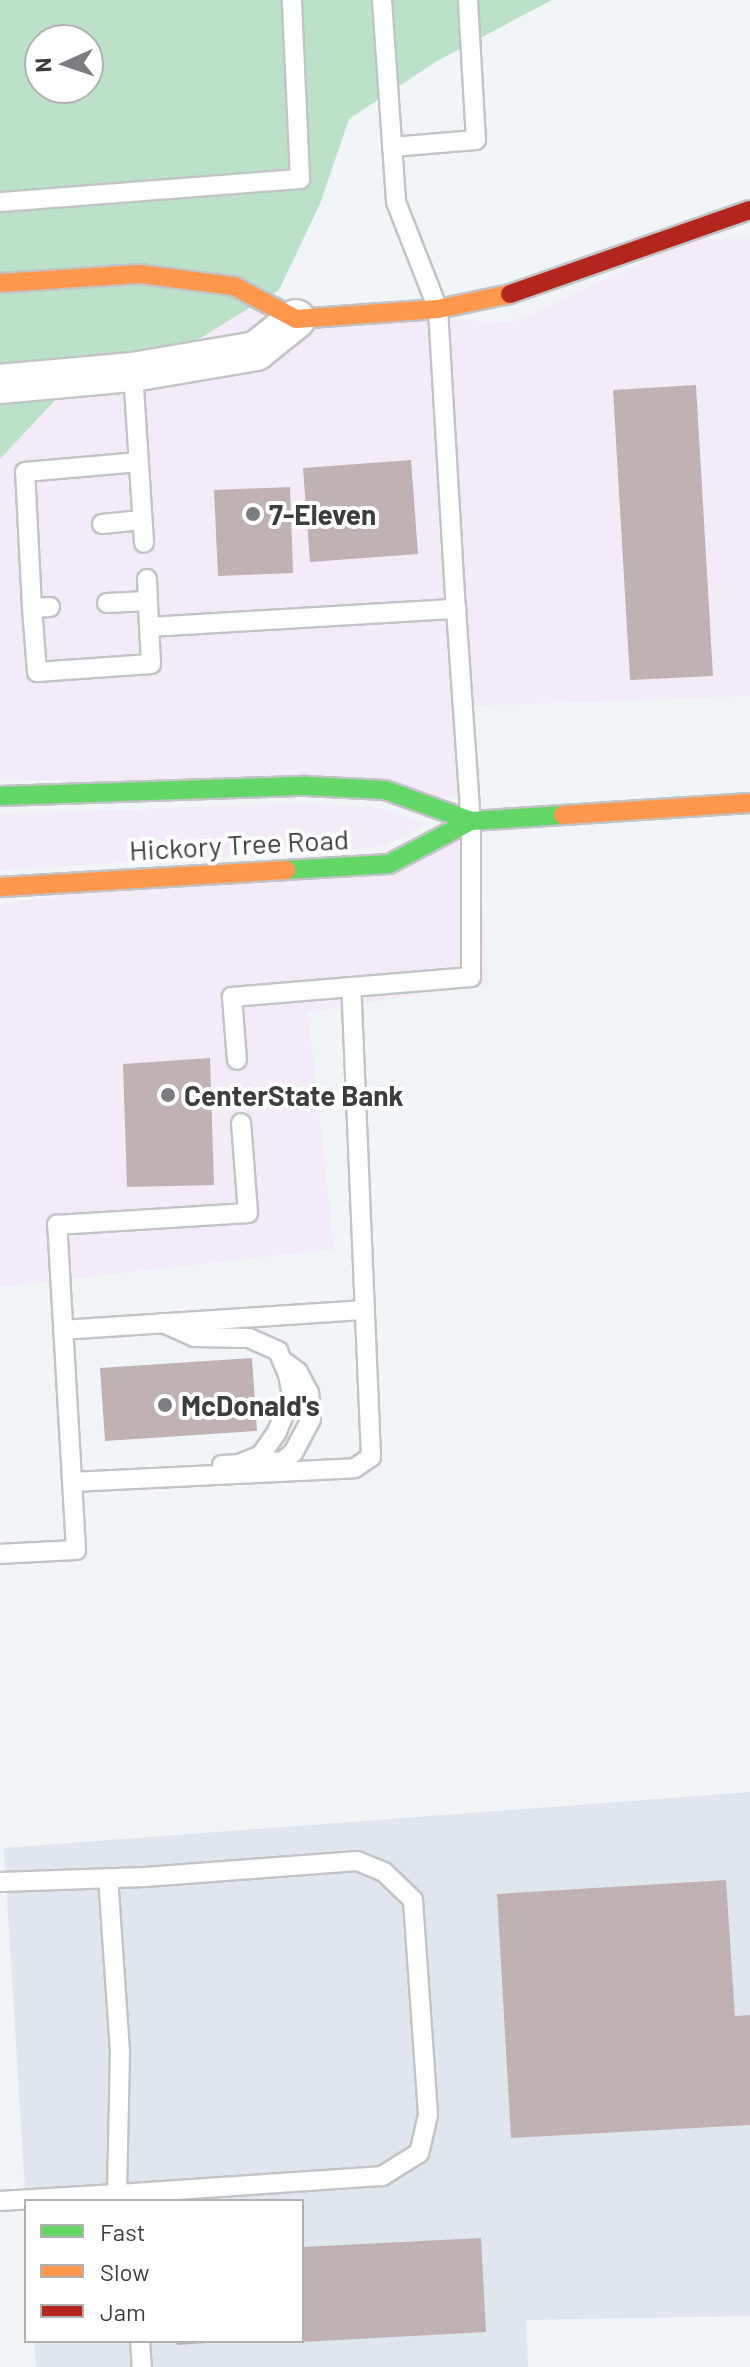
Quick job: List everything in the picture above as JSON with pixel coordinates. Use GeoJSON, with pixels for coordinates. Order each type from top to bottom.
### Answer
{"type":"FeatureCollection","features":[{"type":"Feature","properties":{"kind":"street"},"geometry":{"type":"LineString","coordinates":[[0,283],[140,274],[234,286],[296,319],[438,309],[527,291],[749,219]]}},
{"type":"Feature","properties":{"kind":"street"},"geometry":{"type":"LineString","coordinates":[[0,384],[133,372],[256,351],[296,319]]}},
{"type":"Feature","properties":{"kind":"street","name":"Hickory Tree Road"},"geometry":{"type":"LineString","coordinates":[[0,796],[306,786],[385,790],[471,821],[750,803]]}},
{"type":"Feature","properties":{"kind":"street","name":"Hickory Tree Road"},"geometry":{"type":"LineString","coordinates":[[0,887],[389,864],[471,821]]}},
{"type":"Feature","properties":{"kind":"lane"},"geometry":{"type":"LineString","coordinates":[[0,202],[300,179],[292,0]]}},
{"type":"Feature","properties":{"kind":"lane"},"geometry":{"type":"LineString","coordinates":[[237,1060],[232,997],[471,977],[471,821],[438,309],[396,202],[382,0]]}},
{"type":"Feature","properties":{"kind":"lane"},"geometry":{"type":"LineString","coordinates":[[392,147],[476,140],[468,0]]}},
{"type":"Feature","properties":{"kind":"lane"},"geometry":{"type":"LineString","coordinates":[[133,372],[144,543]]}},
{"type":"Feature","properties":{"kind":"lane"},"geometry":{"type":"LineString","coordinates":[[139,462],[25,472],[36,529],[41,608],[37,672],[151,664],[147,579]]}},
{"type":"Feature","properties":{"kind":"lane"},"geometry":{"type":"LineString","coordinates":[[102,524],[142,520]]}},
{"type":"Feature","properties":{"kind":"lane"},"geometry":{"type":"LineString","coordinates":[[107,603],[147,601]]}},
{"type":"Feature","properties":{"kind":"lane"},"geometry":{"type":"LineString","coordinates":[[149,627],[456,609]]}},
{"type":"Feature","properties":{"kind":"lane"},"geometry":{"type":"LineString","coordinates":[[72,1482],[355,1468],[371,1457],[351,987]]}},
{"type":"Feature","properties":{"kind":"lane"},"geometry":{"type":"LineString","coordinates":[[0,1554],[76,1550],[57,1225],[248,1213],[241,1123]]}},
{"type":"Feature","properties":{"kind":"lane"},"geometry":{"type":"LineString","coordinates":[[63,1330],[364,1310]]}},
{"type":"Feature","properties":{"kind":"lane"},"geometry":{"type":"LineString","coordinates":[[163,1323],[194,1337],[249,1338],[278,1351],[292,1396],[277,1432],[261,1455],[239,1464]]}},
{"type":"Feature","properties":{"kind":"lane"},"geometry":{"type":"LineString","coordinates":[[173,1478],[204,1467],[283,1461],[305,1437],[311,1419],[309,1393],[298,1372],[283,1361]]}},
{"type":"Feature","properties":{"kind":"lane"},"geometry":{"type":"LineString","coordinates":[[0,1882],[357,1861],[384,1872],[413,1900],[428,2115],[419,2153],[382,2176],[78,2199]]}},
{"type":"Feature","properties":{"kind":"lane"},"geometry":{"type":"LineString","coordinates":[[108,1878],[120,2052],[117,2198]]}},
{"type":"Feature","properties":{"kind":"lane"},"geometry":{"type":"LineString","coordinates":[[0,2201],[24,2200]]}},
{"type":"Feature","properties":{"kind":"lane"},"geometry":{"type":"LineString","coordinates":[[140,2343],[142,2367]]}},
{"type":"Feature","properties":{"kind":"shaded area"},"geometry":{"type":"Polygon","coordinates":[[[693,239],[750,239],[750,696],[470,706],[476,798],[0,779],[0,459],[89,364],[248,310],[512,322],[693,239]]]}},
{"type":"Feature","properties":{"kind":"shaded area"},"geometry":{"type":"Polygon","coordinates":[[[306,803],[380,808],[427,824],[383,847],[0,870],[0,814],[306,803]]]}},
{"type":"Feature","properties":{"kind":"shaded area"},"geometry":{"type":"Polygon","coordinates":[[[472,840],[479,843],[488,984],[308,1012],[334,1249],[0,1287],[0,904],[472,840]]]}},
{"type":"Feature","properties":{"kind":"shaded area"},"geometry":{"type":"Polygon","coordinates":[[[750,1792],[750,2316],[526,2320],[528,2367],[36,2367],[34,2343],[304,2343],[304,2199],[26,2199],[4,1848],[750,1792]]]}},
{"type":"Feature","properties":{"kind":"green space"},"geometry":{"type":"Polygon","coordinates":[[[0,0],[552,0],[437,61],[349,119],[320,204],[279,290],[184,348],[89,364],[0,459],[0,0]]]}},
{"type":"Feature","properties":{"kind":"building"},"geometry":{"type":"Polygon","coordinates":[[[696,385],[713,676],[630,680],[613,390],[696,385]]]}},
{"type":"Feature","properties":{"kind":"building"},"geometry":{"type":"Polygon","coordinates":[[[411,460],[418,554],[310,562],[303,468],[411,460]]]}},
{"type":"Feature","properties":{"kind":"building","name":"7-Eleven"},"geometry":{"type":"Polygon","coordinates":[[[290,487],[293,573],[218,576],[214,490],[290,487]]]}},
{"type":"Feature","properties":{"kind":"building","name":"CenterState Bank"},"geometry":{"type":"Polygon","coordinates":[[[210,1058],[214,1185],[127,1187],[123,1064],[210,1058]]]}},
{"type":"Feature","properties":{"kind":"building"},"geometry":{"type":"Polygon","coordinates":[[[252,1358],[257,1431],[105,1441],[100,1368],[252,1358]]]}},
{"type":"Feature","properties":{"kind":"building"},"geometry":{"type":"Polygon","coordinates":[[[726,1880],[735,2016],[750,2015],[750,2125],[511,2138],[497,1894],[726,1880]]]}},
{"type":"Feature","properties":{"kind":"building"},"geometry":{"type":"Polygon","coordinates":[[[481,2238],[486,2332],[304,2342],[304,2247],[481,2238]]]}},
{"type":"Feature","properties":{"kind":"traffic: fast"},"geometry":{"type":"LineString","coordinates":[[0,796],[306,786],[385,790],[471,821],[563,815]]}},
{"type":"Feature","properties":{"kind":"traffic: fast"},"geometry":{"type":"LineString","coordinates":[[286,870],[389,864],[471,821]]}},
{"type":"Feature","properties":{"kind":"traffic: slow"},"geometry":{"type":"LineString","coordinates":[[0,283],[140,274],[234,286],[296,319],[438,309],[510,294]]}},
{"type":"Feature","properties":{"kind":"traffic: slow"},"geometry":{"type":"LineString","coordinates":[[563,815],[750,803]]}},
{"type":"Feature","properties":{"kind":"traffic: slow"},"geometry":{"type":"LineString","coordinates":[[0,887],[286,870]]}},
{"type":"Feature","properties":{"kind":"traffic: jam"},"geometry":{"type":"LineString","coordinates":[[510,294],[750,210]]}},
{"type":"Feature","properties":{"kind":"place","name":"7-Eleven"},"geometry":{"type":"Point","coordinates":[253,514]}},
{"type":"Feature","properties":{"kind":"place","name":"CenterState Bank"},"geometry":{"type":"Point","coordinates":[168,1095]}},
{"type":"Feature","properties":{"kind":"place","name":"McDonald's"},"geometry":{"type":"Point","coordinates":[165,1405]}}]}
